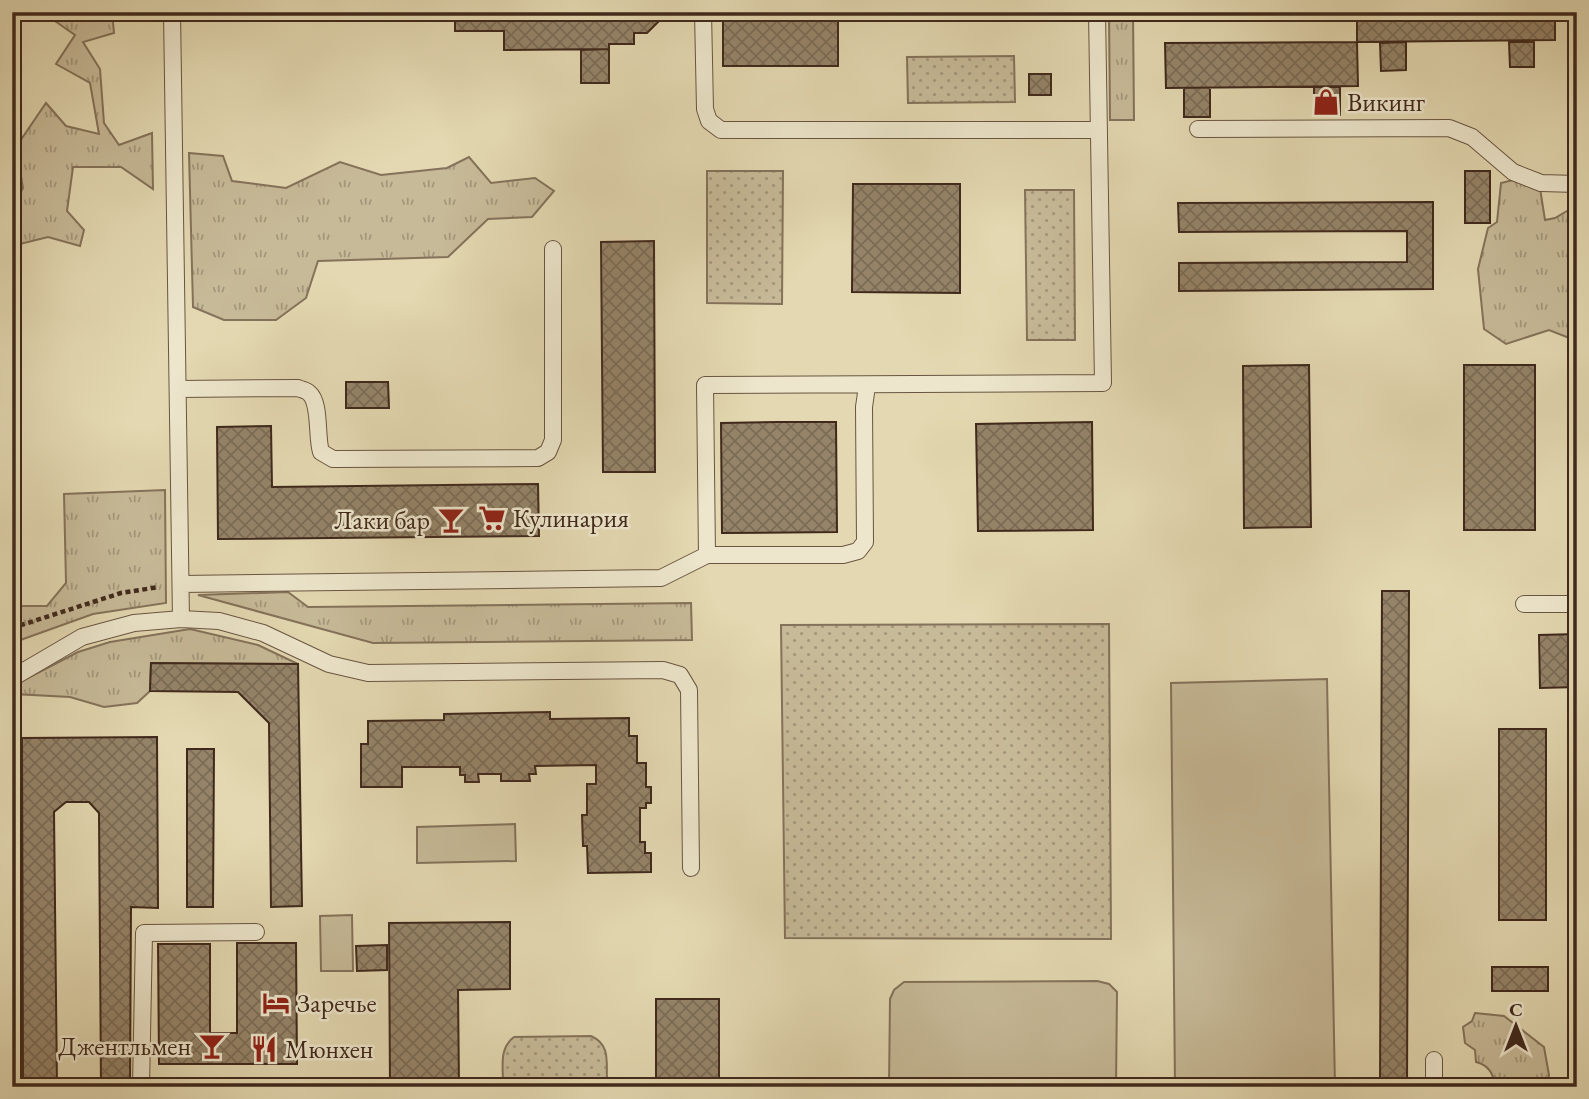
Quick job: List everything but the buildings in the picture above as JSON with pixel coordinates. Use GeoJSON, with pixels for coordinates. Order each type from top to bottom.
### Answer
{"type":"FeatureCollection","features":[{"type":"Feature","properties":{"kind":"lane"},"geometry":{"type":"LineString","coordinates":[[172,12],[181,619]]}},
{"type":"Feature","properties":{"kind":"lane"},"geometry":{"type":"LineString","coordinates":[[703,12],[705,109],[709,121],[721,130],[1099,130]]}},
{"type":"Feature","properties":{"kind":"lane"},"geometry":{"type":"LineString","coordinates":[[707,555],[705,385],[1103,383],[1097,12]]}},
{"type":"Feature","properties":{"kind":"lane"},"geometry":{"type":"LineString","coordinates":[[1198,129],[1449,128],[1472,137],[1513,172],[1541,183],[1577,184]]}},
{"type":"Feature","properties":{"kind":"lane"},"geometry":{"type":"LineString","coordinates":[[178,389],[298,388],[310,393],[317,405],[321,452],[333,459],[538,458],[548,453],[553,440],[553,249]]}},
{"type":"Feature","properties":{"kind":"lane"},"geometry":{"type":"LineString","coordinates":[[181,584],[661,578],[707,555],[843,555],[858,551],[865,542],[864,407],[867,386]]}},
{"type":"Feature","properties":{"kind":"lane"},"geometry":{"type":"LineString","coordinates":[[1524,604],[1577,604]]}},
{"type":"Feature","properties":{"kind":"lane"},"geometry":{"type":"LineString","coordinates":[[12,678],[82,637],[134,623],[181,619],[219,621],[263,633],[329,664],[368,673],[663,670],[680,675],[689,690],[691,868]]}},
{"type":"Feature","properties":{"kind":"lane"},"geometry":{"type":"LineString","coordinates":[[141,1087],[144,933],[256,932]]}},
{"type":"Feature","properties":{"kind":"lane"},"geometry":{"type":"LineString","coordinates":[[1434,1060],[1434,1087]]}},
{"type":"Feature","properties":{"kind":"path"},"geometry":{"type":"LineString","coordinates":[[12,628],[121,593],[181,584]]}},
{"type":"Feature","properties":{"kind":"green space"},"geometry":{"type":"Polygon","coordinates":[[[62,12],[112,12],[114,33],[83,42],[100,69],[104,123],[119,145],[152,133],[153,189],[121,167],[73,167],[67,211],[84,230],[80,246],[48,237],[12,246],[12,208],[23,188],[16,147],[46,103],[66,126],[99,134],[90,83],[56,64],[75,35],[55,21],[62,12]]]}},
{"type":"Feature","properties":{"kind":"green space"},"geometry":{"type":"Polygon","coordinates":[[[1109,12],[1133,12],[1134,120],[1110,120],[1109,12]]]}},
{"type":"Feature","properties":{"kind":"green space"},"geometry":{"type":"Polygon","coordinates":[[[1014,56],[1015,102],[908,103],[907,57],[1014,56]]]}},
{"type":"Feature","properties":{"kind":"green space"},"geometry":{"type":"Polygon","coordinates":[[[189,153],[223,156],[232,181],[286,188],[340,162],[381,175],[447,168],[469,157],[491,183],[535,178],[554,191],[532,217],[488,219],[448,257],[318,261],[306,298],[276,320],[224,320],[193,307],[189,153]]]}},
{"type":"Feature","properties":{"kind":"green space"},"geometry":{"type":"Polygon","coordinates":[[[707,171],[783,171],[782,304],[707,303],[707,171]]]}},
{"type":"Feature","properties":{"kind":"green space"},"geometry":{"type":"Polygon","coordinates":[[[1517,179],[1540,188],[1545,220],[1555,218],[1572,208],[1577,210],[1577,247],[1572,250],[1577,256],[1577,341],[1549,330],[1506,344],[1484,329],[1478,269],[1488,228],[1497,222],[1501,183],[1517,179]]]}},
{"type":"Feature","properties":{"kind":"green space"},"geometry":{"type":"Polygon","coordinates":[[[1025,190],[1074,190],[1075,340],[1027,340],[1025,190]]]}},
{"type":"Feature","properties":{"kind":"green space"},"geometry":{"type":"Polygon","coordinates":[[[165,490],[166,603],[93,614],[12,643],[12,606],[47,606],[66,583],[64,494],[165,490]]]}},
{"type":"Feature","properties":{"kind":"green space"},"geometry":{"type":"Polygon","coordinates":[[[288,592],[308,607],[691,603],[692,640],[373,643],[198,595],[288,592]]]}},
{"type":"Feature","properties":{"kind":"green space"},"geometry":{"type":"Polygon","coordinates":[[[1109,624],[1111,939],[785,938],[781,625],[1109,624]]]}},
{"type":"Feature","properties":{"kind":"green space"},"geometry":{"type":"Polygon","coordinates":[[[190,629],[258,645],[298,664],[151,663],[150,691],[137,703],[104,707],[70,697],[14,694],[22,681],[78,652],[110,642],[190,629]]]}},
{"type":"Feature","properties":{"kind":"green space"},"geometry":{"type":"Polygon","coordinates":[[[1327,679],[1335,1087],[1175,1087],[1171,683],[1327,679]]]}},
{"type":"Feature","properties":{"kind":"green space"},"geometry":{"type":"Polygon","coordinates":[[[12,773],[17,773],[18,1075],[12,1075],[12,773]]]}},
{"type":"Feature","properties":{"kind":"green space"},"geometry":{"type":"Polygon","coordinates":[[[515,824],[516,861],[417,863],[417,827],[515,824]]]}},
{"type":"Feature","properties":{"kind":"green space"},"geometry":{"type":"Polygon","coordinates":[[[352,915],[353,971],[321,971],[320,916],[352,915]]]}},
{"type":"Feature","properties":{"kind":"green space"},"geometry":{"type":"Polygon","coordinates":[[[1097,981],[1109,984],[1117,992],[1116,1087],[889,1087],[890,999],[894,990],[904,982],[1097,981]]]}},
{"type":"Feature","properties":{"kind":"green space"},"geometry":{"type":"Polygon","coordinates":[[[1475,1013],[1504,1016],[1544,1047],[1549,1075],[1546,1087],[1495,1087],[1490,1071],[1476,1062],[1475,1050],[1465,1043],[1463,1027],[1472,1021],[1475,1013]]]}},
{"type":"Feature","properties":{"kind":"green space"},"geometry":{"type":"Polygon","coordinates":[[[591,1036],[605,1049],[607,1081],[579,1082],[579,1087],[532,1087],[531,1083],[503,1083],[504,1052],[514,1037],[591,1036]]]}},
{"type":"Feature","properties":{"kind":"place","name":"Викинг"},"geometry":{"type":"Point","coordinates":[1326,102]}},
{"type":"Feature","properties":{"kind":"place","name":"Кулинария"},"geometry":{"type":"Point","coordinates":[492,518]}},
{"type":"Feature","properties":{"kind":"place","name":"Лаки бар"},"geometry":{"type":"Point","coordinates":[451,520]}},
{"type":"Feature","properties":{"kind":"place","name":"Заречье"},"geometry":{"type":"Point","coordinates":[276,1003]}},
{"type":"Feature","properties":{"kind":"place","name":"Джентльмен"},"geometry":{"type":"Point","coordinates":[212,1046]}},
{"type":"Feature","properties":{"kind":"place","name":"Мюнхен"},"geometry":{"type":"Point","coordinates":[264,1049]}}]}
